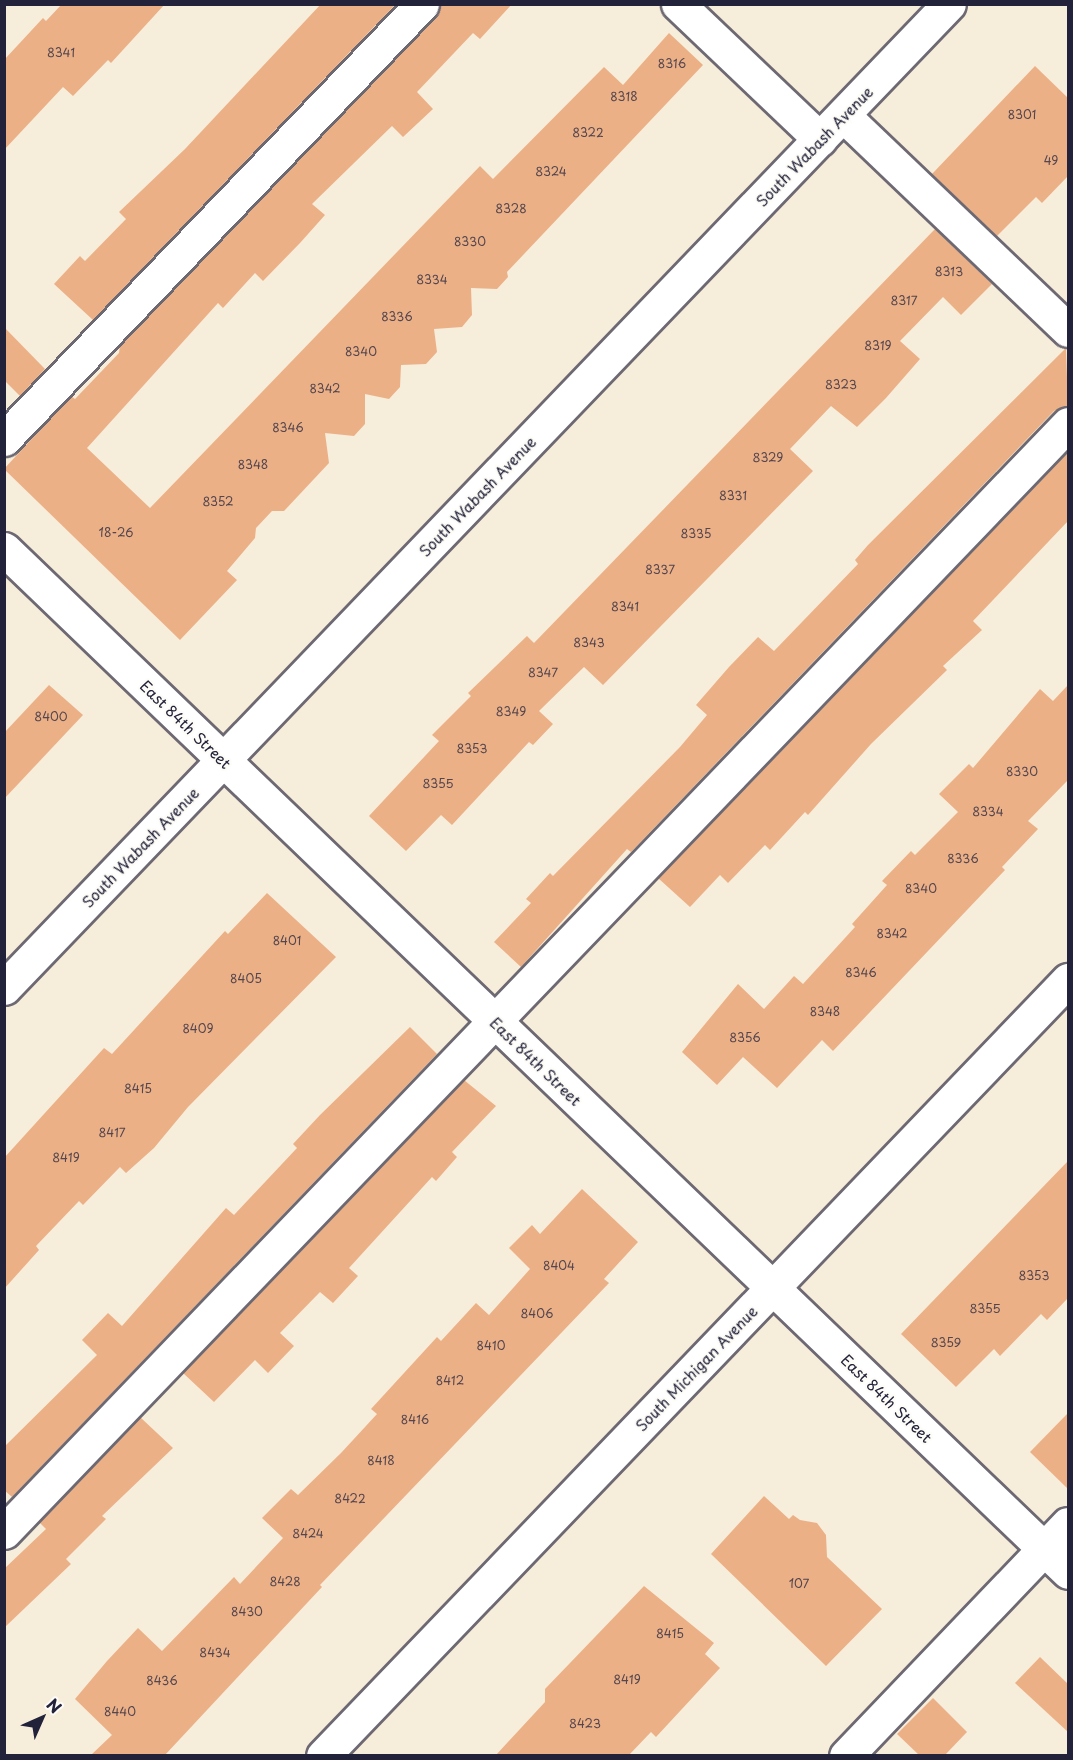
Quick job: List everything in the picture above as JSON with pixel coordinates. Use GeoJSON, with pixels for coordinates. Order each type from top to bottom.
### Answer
{"type":"FeatureCollection","features":[{"type":"Feature","properties":{"kind":"street"},"geometry":{"type":"LineString","coordinates":[[4,439],[422,4]]}},
{"type":"Feature","properties":{"kind":"street"},"geometry":{"type":"LineString","coordinates":[[678,4],[820,139]]}},
{"type":"Feature","properties":{"kind":"street","name":"South Wabash Avenue"},"geometry":{"type":"LineString","coordinates":[[4,988],[949,4]]}},
{"type":"Feature","properties":{"kind":"street"},"geometry":{"type":"LineString","coordinates":[[843,115],[1068,330]]}},
{"type":"Feature","properties":{"kind":"street"},"geometry":{"type":"LineString","coordinates":[[4,1532],[1068,424]]}},
{"type":"Feature","properties":{"kind":"street","name":"East 84th Street"},"geometry":{"type":"LineString","coordinates":[[4,549],[1068,1572]]}},
{"type":"Feature","properties":{"kind":"street","name":"South Michigan Avenue"},"geometry":{"type":"LineString","coordinates":[[323,1755],[1068,980]]}},
{"type":"Feature","properties":{"kind":"street"},"geometry":{"type":"LineString","coordinates":[[846,1755],[1068,1524]]}},
{"type":"Feature","properties":{"kind":"building"},"geometry":{"type":"Polygon","coordinates":[[[62,4],[165,4],[111,63],[108,60],[73,96],[63,87],[4,150],[4,60],[43,18],[46,21],[62,4]]]}},
{"type":"Feature","properties":{"kind":"building"},"geometry":{"type":"Polygon","coordinates":[[[321,4],[396,4],[93,320],[54,284],[80,256],[85,261],[126,219],[119,212],[185,149],[321,4]]]}},
{"type":"Feature","properties":{"kind":"building"},"geometry":{"type":"Polygon","coordinates":[[[440,4],[512,4],[480,39],[473,33],[417,92],[433,109],[403,137],[392,126],[312,204],[325,215],[300,243],[263,281],[255,273],[223,308],[218,303],[87,448],[150,508],[480,166],[493,179],[604,67],[623,85],[669,33],[703,65],[507,272],[508,277],[497,289],[471,288],[472,315],[462,327],[434,329],[437,352],[426,364],[401,365],[400,387],[389,399],[365,394],[365,424],[354,436],[325,433],[329,463],[284,511],[272,511],[256,528],[255,538],[227,571],[237,580],[180,640],[4,469],[71,396],[75,399],[119,353],[120,345],[436,17],[440,4]]]}},
{"type":"Feature","properties":{"kind":"building"},"geometry":{"type":"Polygon","coordinates":[[[1035,66],[1068,98],[1068,176],[1042,203],[1036,197],[997,236],[932,174],[1035,66]]]}},
{"type":"Feature","properties":{"kind":"building"},"geometry":{"type":"Polygon","coordinates":[[[935,229],[992,284],[961,315],[943,297],[900,341],[920,359],[886,398],[857,427],[831,406],[790,449],[813,471],[603,685],[584,667],[539,711],[553,724],[533,745],[529,742],[452,825],[441,815],[406,851],[369,816],[439,741],[432,735],[471,696],[468,693],[527,636],[534,643],[935,229]]]}},
{"type":"Feature","properties":{"kind":"building"},"geometry":{"type":"Polygon","coordinates":[[[4,327],[45,369],[20,396],[4,380],[4,327]]]}},
{"type":"Feature","properties":{"kind":"building"},"geometry":{"type":"Polygon","coordinates":[[[1066,348],[1068,406],[1054,411],[631,852],[627,849],[521,967],[494,942],[531,903],[526,899],[550,873],[553,876],[680,747],[707,715],[696,705],[729,667],[758,637],[774,651],[858,564],[855,560],[868,545],[1066,348]]]}},
{"type":"Feature","properties":{"kind":"building"},"geometry":{"type":"Polygon","coordinates":[[[1068,451],[1068,521],[973,621],[982,630],[943,666],[947,670],[871,744],[808,815],[805,812],[770,850],[765,845],[728,883],[720,875],[690,907],[658,878],[1068,451]]]}},
{"type":"Feature","properties":{"kind":"building"},"geometry":{"type":"Polygon","coordinates":[[[49,685],[83,715],[4,799],[4,733],[49,685]]]}},
{"type":"Feature","properties":{"kind":"building"},"geometry":{"type":"Polygon","coordinates":[[[1068,685],[1068,780],[1028,821],[1038,829],[1002,867],[1005,870],[833,1051],[822,1040],[777,1088],[743,1057],[717,1085],[682,1052],[738,984],[764,1009],[794,976],[803,984],[855,927],[852,924],[887,885],[882,881],[911,851],[915,855],[958,812],[939,794],[969,764],[973,768],[1040,689],[1053,701],[1068,685]]]}},
{"type":"Feature","properties":{"kind":"building"},"geometry":{"type":"Polygon","coordinates":[[[267,893],[336,957],[188,1107],[154,1148],[126,1173],[120,1167],[83,1205],[79,1201],[36,1246],[39,1250],[4,1289],[4,1158],[104,1048],[112,1054],[225,931],[228,934],[267,893]]]}},
{"type":"Feature","properties":{"kind":"building"},"geometry":{"type":"Polygon","coordinates":[[[410,1027],[437,1054],[12,1497],[4,1490],[4,1447],[97,1355],[82,1340],[108,1313],[122,1326],[226,1208],[234,1215],[297,1148],[293,1144],[320,1115],[410,1027]]]}},
{"type":"Feature","properties":{"kind":"building"},"geometry":{"type":"Polygon","coordinates":[[[464,1080],[496,1106],[452,1152],[457,1157],[436,1181],[432,1177],[349,1268],[358,1276],[333,1303],[320,1292],[280,1333],[294,1346],[268,1373],[255,1360],[214,1402],[183,1373],[464,1080]]]}},
{"type":"Feature","properties":{"kind":"building"},"geometry":{"type":"Polygon","coordinates":[[[1068,1161],[1068,1298],[1047,1320],[1041,1314],[1000,1356],[994,1349],[956,1387],[901,1334],[1068,1161]]]}},
{"type":"Feature","properties":{"kind":"building"},"geometry":{"type":"Polygon","coordinates":[[[582,1189],[638,1242],[604,1279],[609,1283],[320,1585],[322,1587],[165,1755],[91,1755],[112,1735],[75,1699],[107,1661],[138,1628],[162,1651],[234,1577],[240,1584],[283,1538],[262,1518],[291,1489],[298,1495],[341,1453],[377,1414],[371,1409],[437,1337],[441,1341],[476,1303],[489,1315],[530,1269],[509,1248],[532,1225],[540,1234],[582,1189]]]}},
{"type":"Feature","properties":{"kind":"building"},"geometry":{"type":"Polygon","coordinates":[[[1068,1413],[1068,1489],[1030,1452],[1068,1413]]]}},
{"type":"Feature","properties":{"kind":"building"},"geometry":{"type":"Polygon","coordinates":[[[140,1417],[173,1448],[102,1516],[106,1519],[66,1559],[71,1564],[4,1628],[4,1569],[46,1529],[39,1522],[140,1417]]]}},
{"type":"Feature","properties":{"kind":"building"},"geometry":{"type":"Polygon","coordinates":[[[764,1496],[789,1519],[793,1515],[800,1520],[817,1523],[826,1535],[827,1557],[882,1609],[826,1666],[711,1554],[764,1496]]]}},
{"type":"Feature","properties":{"kind":"building"},"geometry":{"type":"Polygon","coordinates":[[[644,1586],[714,1643],[705,1654],[720,1668],[656,1737],[651,1732],[629,1755],[496,1755],[545,1702],[545,1689],[644,1586]]]}},
{"type":"Feature","properties":{"kind":"building"},"geometry":{"type":"Polygon","coordinates":[[[1040,1657],[1068,1684],[1068,1732],[1015,1683],[1040,1657]]]}},
{"type":"Feature","properties":{"kind":"building"},"geometry":{"type":"Polygon","coordinates":[[[933,1698],[967,1732],[945,1755],[919,1755],[897,1734],[933,1698]]]}}]}
